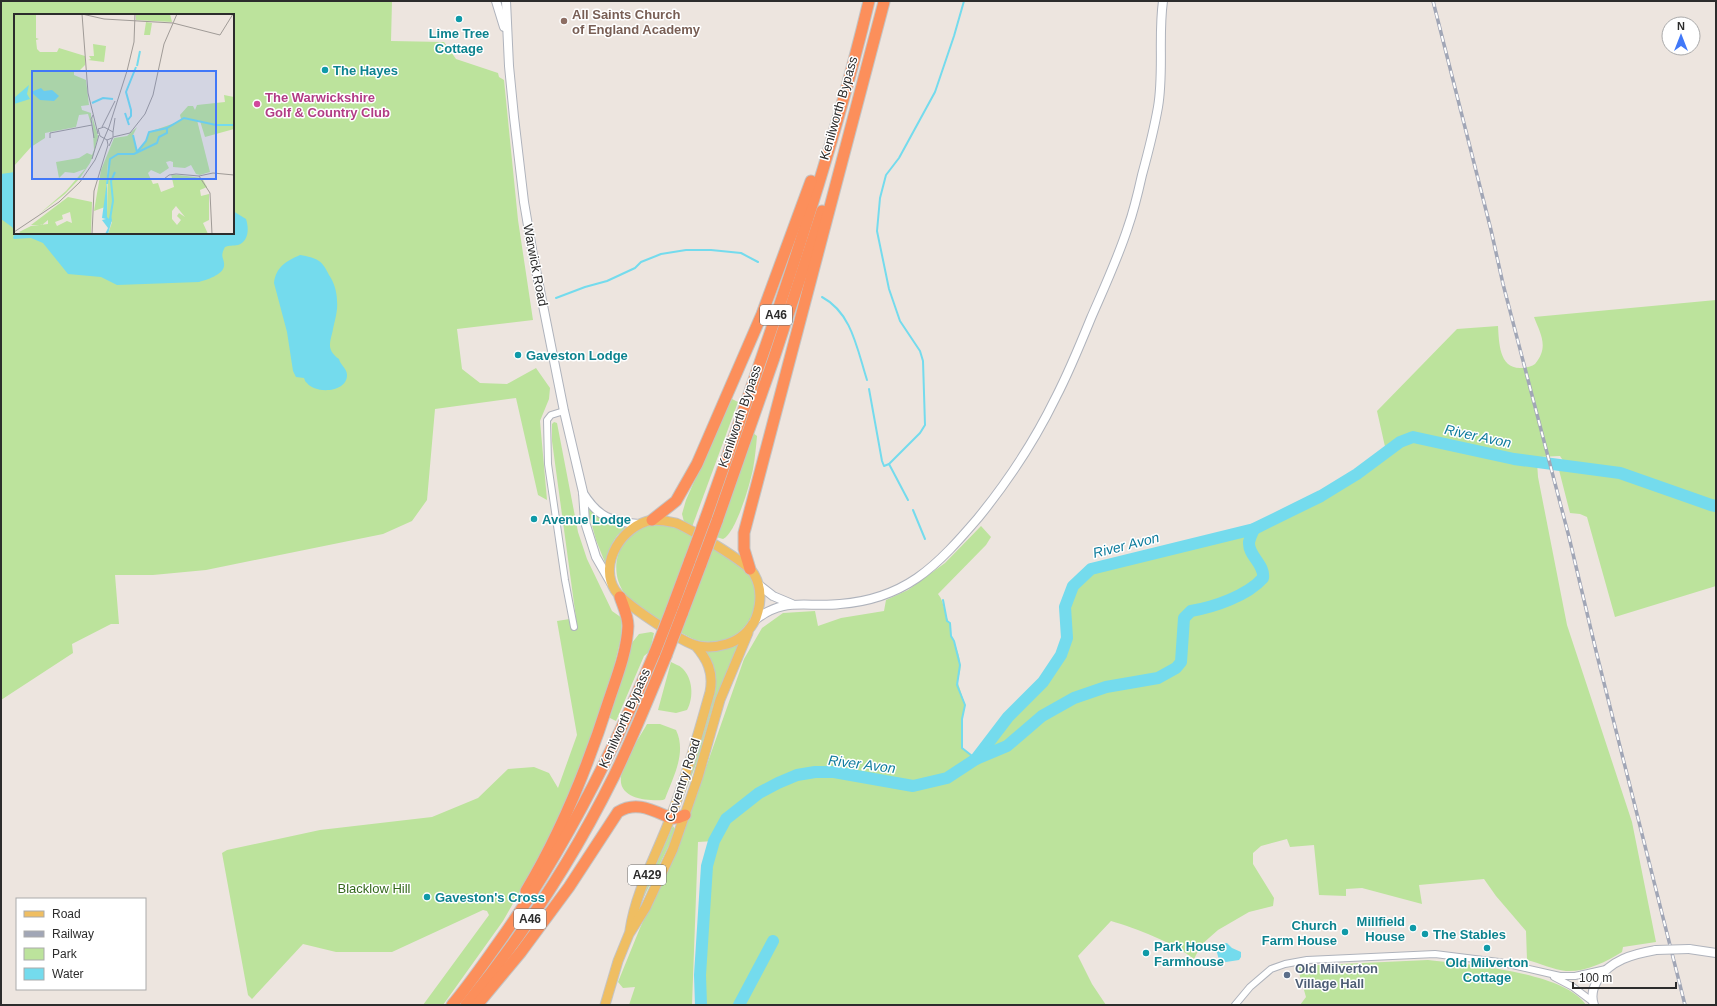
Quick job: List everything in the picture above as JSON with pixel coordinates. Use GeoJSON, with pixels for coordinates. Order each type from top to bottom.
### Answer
{"type":"FeatureCollection","features":[{"type":"Feature","properties":{"kind":"highway","name":"Kenilworth Bypass"},"geometry":{"type":"LineString","coordinates":[[479,970],[547,871],[588,798],[623,727],[655,652],[706,517],[773,322],[855,62],[869,1]]}},
{"type":"Feature","properties":{"kind":"highway","name":"Kenilworth Bypass"},"geometry":{"type":"LineString","coordinates":[[466,1005],[520,934],[558,875],[586,828],[614,776],[636,729],[666,656],[750,430],[810,251],[884,1]]}},
{"type":"Feature","properties":{"kind":"highway"},"geometry":{"type":"LineString","coordinates":[[750,569],[744,550],[744,533],[884,1]]}},
{"type":"Feature","properties":{"kind":"highway"},"geometry":{"type":"LineString","coordinates":[[652,520],[676,501],[697,464],[762,314],[820,158],[840,111]]}},
{"type":"Feature","properties":{"kind":"highway"},"geometry":{"type":"LineString","coordinates":[[479,970],[530,884],[556,834],[589,759],[613,690],[627,636],[628,621],[620,597]]}},
{"type":"Feature","properties":{"kind":"highway","name":"A46"},"geometry":{"type":"LineString","coordinates":[[477,1005],[521,952],[565,893],[618,812],[626,808],[636,806],[649,809],[671,818]]}},
{"type":"Feature","properties":{"kind":"highway"},"geometry":{"type":"LineString","coordinates":[[671,818],[685,815]]}},
{"type":"Feature","properties":{"kind":"highway","name":"A46"},"geometry":{"type":"LineString","coordinates":[[452,1005],[479,970]]}},
{"type":"Feature","properties":{"kind":"main road"},"geometry":{"type":"LineString","coordinates":[[652,520],[678,524],[732,556],[750,569],[759,585],[760,605],[749,630],[740,638],[725,645],[710,647],[695,645],[635,609],[620,597],[612,585],[611,565],[615,548],[625,534],[639,524],[652,520]]}},
{"type":"Feature","properties":{"kind":"main road","name":"Coventry Road"},"geometry":{"type":"LineString","coordinates":[[605,1005],[616,966],[629,934],[646,907],[673,849],[698,777],[720,700],[749,630]]}},
{"type":"Feature","properties":{"kind":"main road","name":"Coventry Road"},"geometry":{"type":"LineString","coordinates":[[629,934],[634,906],[671,818],[694,752],[711,687],[711,677],[708,664],[695,645]]}},
{"type":"Feature","properties":{"kind":"street","name":"Warwick Road"},"geometry":{"type":"LineString","coordinates":[[496,1],[507,36]]}},
{"type":"Feature","properties":{"kind":"street","name":"Warwick Road"},"geometry":{"type":"LineString","coordinates":[[506,1],[507,36],[514,117],[524,202],[564,411],[582,492],[585,522],[591,544],[600,566],[612,585]]}},
{"type":"Feature","properties":{"kind":"street"},"geometry":{"type":"LineString","coordinates":[[754,621],[773,608],[793,604],[823,605],[855,602],[883,594],[916,578],[940,559],[972,525],[996,495],[1036,435],[1072,366],[1129,226],[1158,108],[1161,80],[1161,19],[1163,1]]}},
{"type":"Feature","properties":{"kind":"street"},"geometry":{"type":"LineString","coordinates":[[564,411],[551,415],[547,420],[547,452],[565,580],[574,627]]}},
{"type":"Feature","properties":{"kind":"street","name":"Warwick Road"},"geometry":{"type":"LineString","coordinates":[[582,492],[592,506],[605,517],[617,522],[639,524]]}},
{"type":"Feature","properties":{"kind":"street"},"geometry":{"type":"LineString","coordinates":[[759,585],[773,596],[793,604]]}},
{"type":"Feature","properties":{"kind":"street"},"geometry":{"type":"LineString","coordinates":[[1549,975],[1575,976],[1606,969],[1630,956],[1656,950],[1689,950],[1716,953]]}},
{"type":"Feature","properties":{"kind":"street"},"geometry":{"type":"LineString","coordinates":[[1235,1005],[1250,987],[1272,970],[1285,964],[1307,960],[1422,954],[1448,954],[1499,962],[1549,975],[1573,987],[1594,1004]]}},
{"type":"Feature","properties":{"kind":"street"},"geometry":{"type":"LineString","coordinates":[[1594,1004],[1593,990],[1606,969]]}},
{"type":"Feature","properties":{"kind":"green space"},"geometry":{"type":"Polygon","coordinates":[[[1,1],[392,1],[391,41],[444,42],[456,59],[498,73],[499,77],[504,80],[518,220],[533,320],[457,329],[462,369],[480,383],[507,384],[536,368],[550,388],[549,399],[540,421],[547,500],[538,495],[516,398],[435,409],[427,500],[412,521],[383,534],[206,570],[153,575],[115,575],[119,624],[111,624],[72,644],[73,653],[1,700],[1,1]]]}},
{"type":"Feature","properties":{"kind":"green space"},"geometry":{"type":"Polygon","coordinates":[[[1716,300],[1716,586],[1615,617],[1587,517],[1580,514],[1570,513],[1559,470],[1566,465],[1560,456],[1539,457],[1537,462],[1538,477],[1567,625],[1632,822],[1656,942],[1623,947],[1622,952],[1603,963],[1581,970],[1566,971],[1557,969],[1527,960],[1526,931],[1496,896],[1484,879],[1419,885],[1422,904],[1362,888],[1346,889],[1346,896],[1319,895],[1314,845],[1290,847],[1287,839],[1261,846],[1253,853],[1253,864],[1274,898],[1273,906],[1249,912],[1218,930],[1201,945],[1194,959],[1176,947],[1132,928],[1111,921],[1078,956],[1092,984],[1106,1005],[701,1005],[700,975],[707,866],[714,841],[698,842],[692,1005],[629,1005],[635,987],[623,988],[618,982],[640,928],[677,850],[744,659],[762,628],[783,613],[815,611],[818,626],[841,618],[884,611],[886,600],[908,590],[945,563],[981,526],[991,537],[986,545],[938,594],[950,623],[950,634],[958,651],[960,663],[957,680],[965,705],[962,719],[962,748],[976,759],[1008,717],[1043,682],[1061,655],[1067,638],[1065,607],[1073,586],[1091,569],[1254,529],[1321,496],[1357,474],[1386,451],[1377,411],[1457,329],[1498,326],[1500,346],[1504,359],[1513,367],[1524,368],[1535,364],[1542,352],[1543,346],[1541,335],[1534,317],[1716,300]]]}},
{"type":"Feature","properties":{"kind":"green space"},"geometry":{"type":"Polygon","coordinates":[[[732,399],[738,402],[692,527],[684,522],[682,514],[686,500],[732,399]]]}},
{"type":"Feature","properties":{"kind":"green space","name":"Blacklow Hill"},"geometry":{"type":"Polygon","coordinates":[[[554,422],[557,423],[578,532],[587,559],[612,611],[622,618],[621,638],[608,692],[570,796],[539,858],[503,921],[443,1005],[423,1005],[489,915],[487,911],[483,910],[392,952],[336,952],[303,944],[252,999],[248,995],[222,853],[227,850],[320,830],[432,817],[478,798],[508,769],[534,767],[549,773],[558,788],[577,735],[557,621],[576,618],[552,441],[552,424],[554,422]]]}},
{"type":"Feature","properties":{"kind":"green space"},"geometry":{"type":"Polygon","coordinates":[[[753,433],[757,436],[754,465],[742,507],[733,528],[728,535],[723,539],[716,537],[753,433]]]}},
{"type":"Feature","properties":{"kind":"green space"},"geometry":{"type":"Polygon","coordinates":[[[586,503],[626,527],[614,539],[608,554],[606,565],[596,540],[586,503]]]}},
{"type":"Feature","properties":{"kind":"green space"},"geometry":{"type":"Polygon","coordinates":[[[660,524],[673,525],[704,541],[737,563],[750,576],[755,587],[756,599],[754,610],[742,629],[733,636],[723,640],[711,642],[693,639],[646,611],[625,594],[617,576],[616,566],[621,547],[633,532],[642,527],[660,524]]]}},
{"type":"Feature","properties":{"kind":"green space"},"geometry":{"type":"Polygon","coordinates":[[[654,633],[650,651],[644,656],[616,721],[608,717],[631,644],[639,634],[654,633]]]}},
{"type":"Feature","properties":{"kind":"green space"},"geometry":{"type":"Polygon","coordinates":[[[739,643],[713,706],[698,759],[680,806],[711,703],[704,651],[739,643]]]}},
{"type":"Feature","properties":{"kind":"green space"},"geometry":{"type":"Polygon","coordinates":[[[671,662],[681,667],[686,672],[691,688],[691,700],[687,710],[676,713],[658,710],[671,662]]]}},
{"type":"Feature","properties":{"kind":"green space"},"geometry":{"type":"Polygon","coordinates":[[[647,724],[660,724],[676,730],[679,739],[680,747],[678,765],[665,799],[663,800],[650,800],[635,797],[624,790],[621,784],[624,765],[647,724]]]}},
{"type":"Feature","properties":{"kind":"green space"},"geometry":{"type":"Polygon","coordinates":[[[673,826],[675,829],[672,839],[638,909],[637,908],[673,826]]]}},
{"type":"Feature","properties":{"kind":"green space"},"geometry":{"type":"Polygon","coordinates":[[[1428,960],[1489,967],[1537,977],[1558,985],[1575,994],[1586,1005],[1300,1005],[1306,997],[1297,966],[1428,960]]]}},
{"type":"Feature","properties":{"kind":"water"},"geometry":{"type":"Polygon","coordinates":[[[14,172],[14,230],[1,219],[1,174],[14,172]]]}},
{"type":"Feature","properties":{"kind":"water"},"geometry":{"type":"Polygon","coordinates":[[[234,212],[246,219],[248,226],[246,237],[242,243],[225,247],[222,253],[224,266],[221,272],[199,282],[117,285],[101,277],[68,274],[43,243],[31,238],[13,238],[14,234],[234,234],[234,212]]]}},
{"type":"Feature","properties":{"kind":"water"},"geometry":{"type":"Polygon","coordinates":[[[300,255],[318,260],[324,266],[335,287],[337,308],[330,341],[330,348],[346,370],[347,375],[346,381],[342,385],[330,390],[311,387],[305,382],[304,378],[296,377],[293,371],[287,332],[274,283],[275,277],[282,265],[300,255]]]}},
{"type":"Feature","properties":{"kind":"water"},"geometry":{"type":"Polygon","coordinates":[[[1227,943],[1232,948],[1241,952],[1241,957],[1239,960],[1226,962],[1219,960],[1216,949],[1217,945],[1227,943]]]}},
{"type":"Feature","properties":{"kind":"waterway"},"geometry":{"type":"LineString","coordinates":[[889,464],[920,433],[925,425],[923,361],[920,351],[900,321],[889,289],[877,231],[880,198],[886,175],[899,158],[935,92],[964,1]]}},
{"type":"Feature","properties":{"kind":"waterway"},"geometry":{"type":"LineString","coordinates":[[556,298],[585,287],[607,281],[635,268],[641,262],[661,254],[686,250],[711,250],[741,253],[758,262]]}},
{"type":"Feature","properties":{"kind":"waterway"},"geometry":{"type":"LineString","coordinates":[[822,297],[832,304],[847,322],[856,344],[867,380]]}},
{"type":"Feature","properties":{"kind":"waterway"},"geometry":{"type":"LineString","coordinates":[[869,389],[882,461],[884,466],[889,464],[908,500]]}},
{"type":"Feature","properties":{"kind":"waterway","name":"River Avon"},"geometry":{"type":"LineString","coordinates":[[976,759],[1008,717],[1043,682],[1061,655],[1067,638],[1065,607],[1073,586],[1091,569],[1254,529],[1321,496],[1357,474],[1400,442],[1413,437],[1514,459],[1620,473],[1716,506]]}},
{"type":"Feature","properties":{"kind":"waterway"},"geometry":{"type":"LineString","coordinates":[[913,510],[925,539]]}},
{"type":"Feature","properties":{"kind":"waterway","name":"River Avon"},"geometry":{"type":"LineString","coordinates":[[701,1005],[700,975],[707,866],[714,841],[726,819],[759,793],[797,775],[815,772],[834,772],[913,786],[947,778],[976,759],[1007,746],[1042,716],[1074,698],[1106,687],[1158,678],[1176,668],[1181,662],[1184,618],[1191,611],[1210,607],[1230,600],[1248,590],[1263,578],[1262,568],[1249,547],[1249,542],[1254,529]]}},
{"type":"Feature","properties":{"kind":"waterway"},"geometry":{"type":"LineString","coordinates":[[943,600],[947,621],[950,623],[951,636],[954,641],[960,665],[957,685],[965,705],[962,719],[962,748],[976,759]]}},
{"type":"Feature","properties":{"kind":"waterway"},"geometry":{"type":"LineString","coordinates":[[739,1005],[773,941]]}},
{"type":"Feature","properties":{"kind":"railway"},"geometry":{"type":"LineString","coordinates":[[1433,1],[1491,230],[1503,284],[1569,537],[1597,655],[1685,1005]]}},
{"type":"Feature","properties":{"kind":"place","name":"Lime Tree Cottage"},"geometry":{"type":"Point","coordinates":[459,19]}},
{"type":"Feature","properties":{"kind":"place","name":"All Saints Church of England Academy"},"geometry":{"type":"Point","coordinates":[564,21]}},
{"type":"Feature","properties":{"kind":"place","name":"The Hayes"},"geometry":{"type":"Point","coordinates":[325,70]}},
{"type":"Feature","properties":{"kind":"place","name":"The Warwickshire Golf & Country Club"},"geometry":{"type":"Point","coordinates":[257,104]}},
{"type":"Feature","properties":{"kind":"place","name":"Gaveston Lodge"},"geometry":{"type":"Point","coordinates":[518,355]}},
{"type":"Feature","properties":{"kind":"place","name":"Avenue Lodge"},"geometry":{"type":"Point","coordinates":[534,519]}},
{"type":"Feature","properties":{"kind":"place","name":"Gaveston's Cross"},"geometry":{"type":"Point","coordinates":[427,897]}},
{"type":"Feature","properties":{"kind":"place","name":"Millfield House"},"geometry":{"type":"Point","coordinates":[1413,928]}},
{"type":"Feature","properties":{"kind":"place","name":"Church Farm House"},"geometry":{"type":"Point","coordinates":[1345,932]}},
{"type":"Feature","properties":{"kind":"place","name":"The Stables"},"geometry":{"type":"Point","coordinates":[1425,934]}},
{"type":"Feature","properties":{"kind":"place","name":"Old Milverton Cottage"},"geometry":{"type":"Point","coordinates":[1487,948]}},
{"type":"Feature","properties":{"kind":"place","name":"Park House Farmhouse"},"geometry":{"type":"Point","coordinates":[1146,953]}},
{"type":"Feature","properties":{"kind":"place","name":"Old Milverton Village Hall"},"geometry":{"type":"Point","coordinates":[1287,975]}}]}
